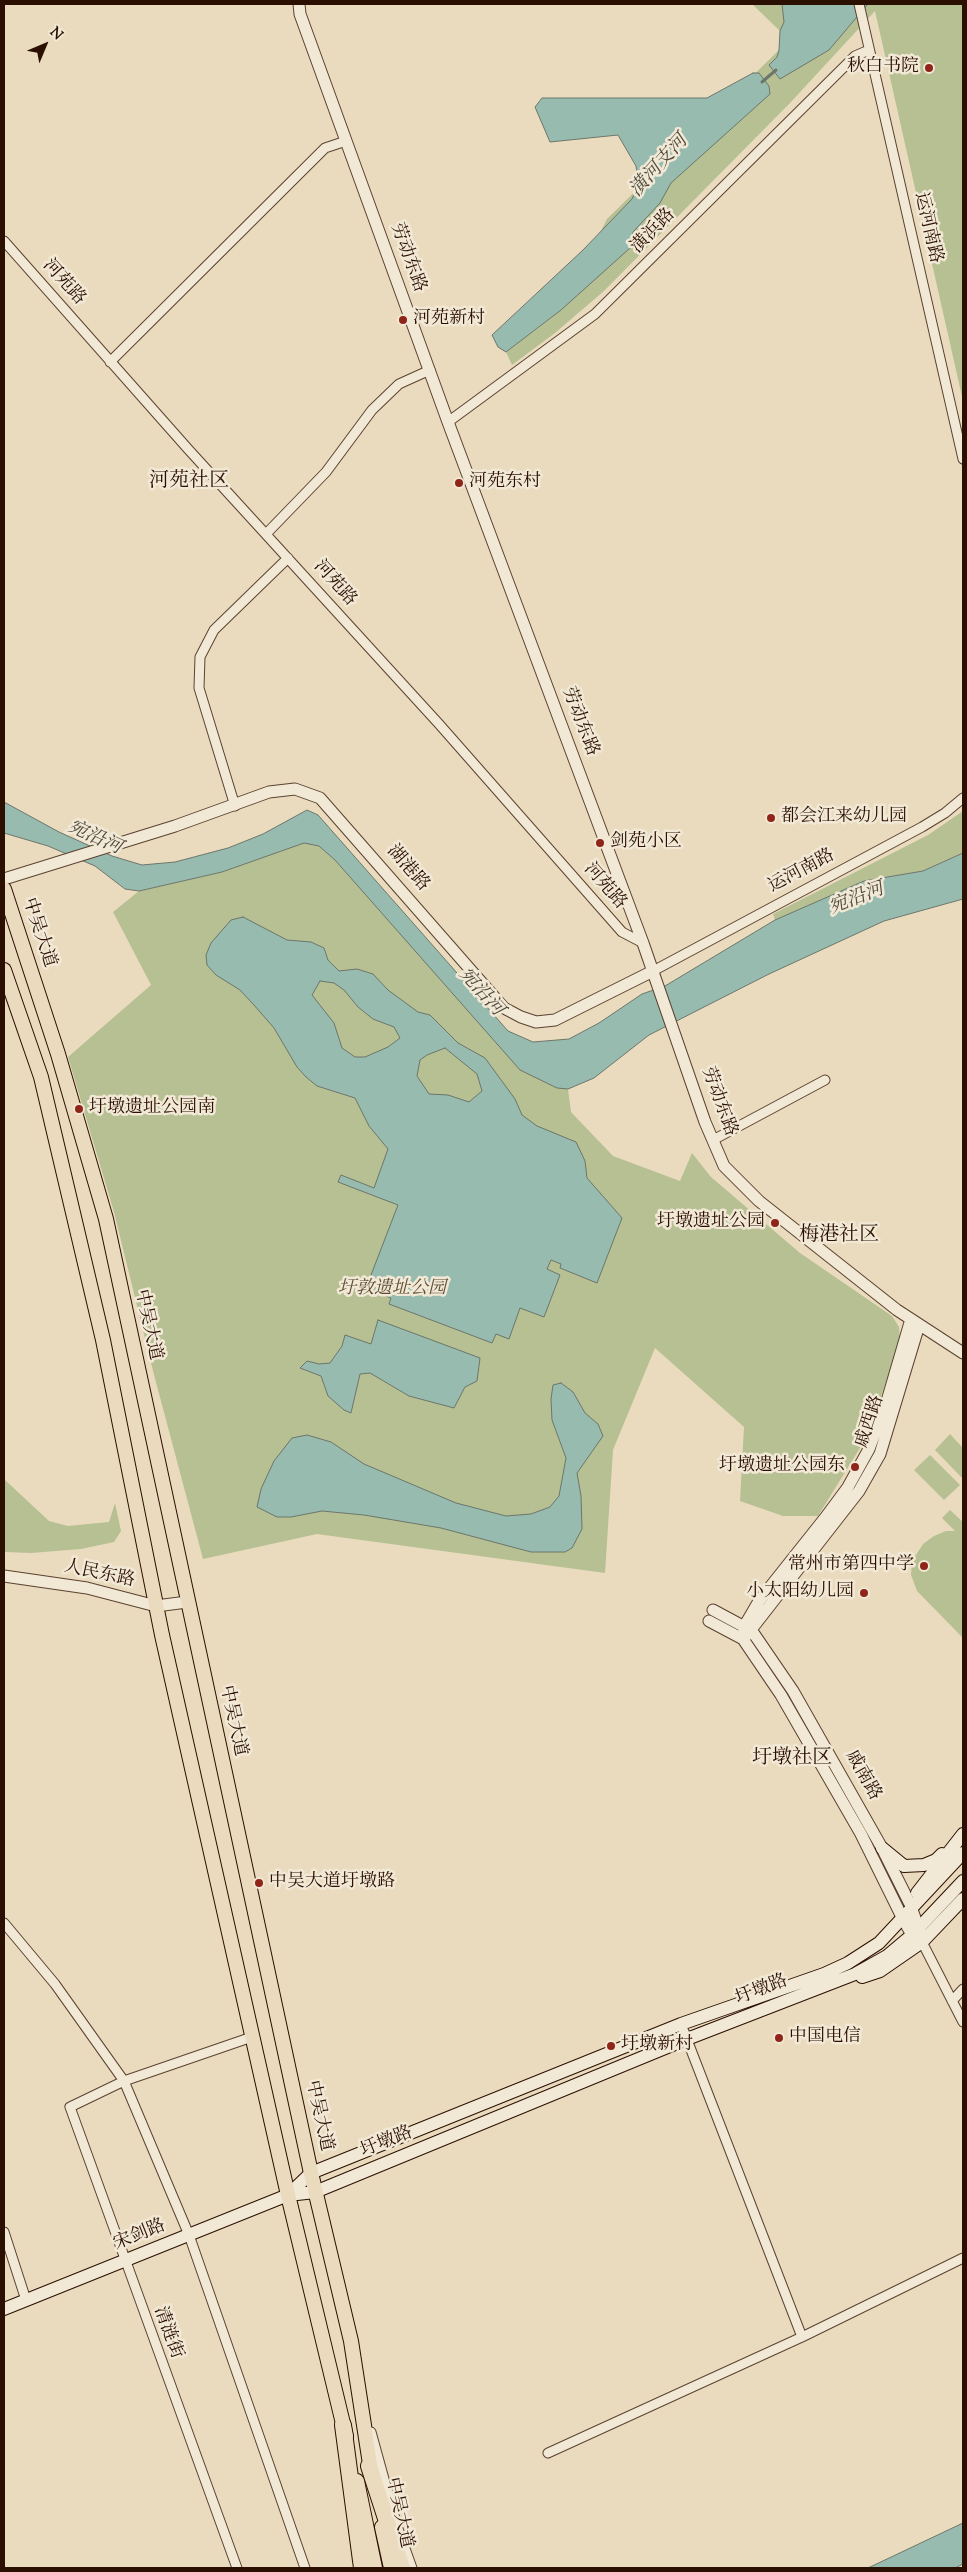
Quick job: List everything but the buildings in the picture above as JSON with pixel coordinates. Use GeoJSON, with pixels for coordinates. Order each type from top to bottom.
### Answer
{"type":"FeatureCollection","features":[{"type":"Feature","properties":{"kind":"highway"},"geometry":{"type":"LineString","coordinates":[[343,2425],[362,2568]]}},
{"type":"Feature","properties":{"kind":"highway"},"geometry":{"type":"LineString","coordinates":[[369,2466],[402,2568]]}},
{"type":"Feature","properties":{"kind":"main road","name":"中吴大道"},"geometry":{"type":"LineString","coordinates":[[4,889],[58,1054],[106,1219],[315,2192],[351,2341],[369,2466],[391,2568]]}},
{"type":"Feature","properties":{"kind":"main road","name":"中吴大道"},"geometry":{"type":"LineString","coordinates":[[4,970],[41,1078],[103,1340],[156,1606],[252,2037],[375,2568]]}},
{"type":"Feature","properties":{"kind":"main road"},"geometry":{"type":"LineString","coordinates":[[882,1848],[904,1866],[924,1865],[936,1860],[963,1834]]}},
{"type":"Feature","properties":{"kind":"main road"},"geometry":{"type":"LineString","coordinates":[[907,1910],[963,1834]]}},
{"type":"Feature","properties":{"kind":"main road","name":"圩墩路"},"geometry":{"type":"LineString","coordinates":[[288,2195],[311,2173],[681,2024],[824,1974],[848,1963],[879,1943],[907,1910],[963,1852]]}},
{"type":"Feature","properties":{"kind":"main road"},"geometry":{"type":"LineString","coordinates":[[918,1935],[963,1880]]}},
{"type":"Feature","properties":{"kind":"main road"},"geometry":{"type":"LineString","coordinates":[[918,1935],[963,1899]]}},
{"type":"Feature","properties":{"kind":"main road","name":"圩墩路"},"geometry":{"type":"LineString","coordinates":[[288,2195],[315,2192],[687,2039],[826,1985],[856,1979],[880,1971],[918,1935]]}},
{"type":"Feature","properties":{"kind":"main road","name":"宋剑路"},"geometry":{"type":"LineString","coordinates":[[4,2308],[124,2262],[288,2195]]}},
{"type":"Feature","properties":{"kind":"street","name":"劳动东路"},"geometry":{"type":"LineString","coordinates":[[299,4],[300,14],[448,422],[644,943],[713,1140],[724,1166],[759,1201],[915,1322],[963,1353]]}},
{"type":"Feature","properties":{"kind":"street","name":"运河南路"},"geometry":{"type":"LineString","coordinates":[[859,4],[963,459]]}},
{"type":"Feature","properties":{"kind":"street","name":"潢浜路"},"geometry":{"type":"LineString","coordinates":[[448,422],[595,314],[855,56],[869,50]]}},
{"type":"Feature","properties":{"kind":"street"},"geometry":{"type":"LineString","coordinates":[[110,362],[325,148],[346,141]]}},
{"type":"Feature","properties":{"kind":"street","name":"河苑路"},"geometry":{"type":"LineString","coordinates":[[4,241],[110,362],[441,726],[622,932],[644,943]]}},
{"type":"Feature","properties":{"kind":"street"},"geometry":{"type":"LineString","coordinates":[[266,534],[326,472],[372,410],[398,384],[430,370]]}},
{"type":"Feature","properties":{"kind":"street"},"geometry":{"type":"LineString","coordinates":[[235,806],[200,688],[200,657],[214,630],[288,558]]}},
{"type":"Feature","properties":{"kind":"street","name":"湖港路"},"geometry":{"type":"LineString","coordinates":[[4,879],[235,806],[269,792],[296,790],[320,798],[504,1008],[521,1017],[536,1022],[555,1020],[653,971]]}},
{"type":"Feature","properties":{"kind":"street","name":"运河南路"},"geometry":{"type":"LineString","coordinates":[[653,971],[922,827],[945,813],[963,798]]}},
{"type":"Feature","properties":{"kind":"street"},"geometry":{"type":"LineString","coordinates":[[713,1140],[825,1080]]}},
{"type":"Feature","properties":{"kind":"street","name":"戚西路"},"geometry":{"type":"LineString","coordinates":[[746,1632],[759,1601],[834,1506],[869,1449],[915,1322]]}},
{"type":"Feature","properties":{"kind":"street","name":"人民东路"},"geometry":{"type":"LineString","coordinates":[[4,1576],[87,1588],[156,1606],[187,1602]]}},
{"type":"Feature","properties":{"kind":"street"},"geometry":{"type":"LineString","coordinates":[[713,1610],[746,1632]]}},
{"type":"Feature","properties":{"kind":"street","name":"戚南路"},"geometry":{"type":"LineString","coordinates":[[709,1621],[746,1632],[793,1691],[882,1848],[918,1935],[963,2022]]}},
{"type":"Feature","properties":{"kind":"street","name":"戚南路"},"geometry":{"type":"LineString","coordinates":[[746,1632],[856,1826],[907,1910]]}},
{"type":"Feature","properties":{"kind":"street"},"geometry":{"type":"LineString","coordinates":[[4,1924],[56,1984],[124,2080],[189,2235],[305,2568]]}},
{"type":"Feature","properties":{"kind":"street"},"geometry":{"type":"LineString","coordinates":[[952,2001],[963,1989]]}},
{"type":"Feature","properties":{"kind":"street"},"geometry":{"type":"LineString","coordinates":[[681,2024],[802,2337]]}},
{"type":"Feature","properties":{"kind":"street"},"geometry":{"type":"LineString","coordinates":[[124,2080],[252,2037]]}},
{"type":"Feature","properties":{"kind":"street","name":"清涟街"},"geometry":{"type":"LineString","coordinates":[[124,2080],[70,2107],[124,2262],[237,2568]]}},
{"type":"Feature","properties":{"kind":"street"},"geometry":{"type":"LineString","coordinates":[[4,2232],[26,2300]]}},
{"type":"Feature","properties":{"kind":"street"},"geometry":{"type":"LineString","coordinates":[[548,2453],[802,2337],[963,2258]]}},
{"type":"Feature","properties":{"kind":"street"},"geometry":{"type":"LineString","coordinates":[[358,2389],[397,2526],[412,2568]]}},
{"type":"Feature","properties":{"kind":"green space"},"geometry":{"type":"Polygon","coordinates":[[[752,4],[962,4],[963,401],[875,11],[790,103],[604,291],[555,333],[512,365],[506,352],[561,310],[607,219],[779,50],[780,31],[752,4]]]}},
{"type":"Feature","properties":{"kind":"green space"},"geometry":{"type":"Polygon","coordinates":[[[963,811],[963,853],[923,871],[864,881],[775,920],[773,914],[928,835],[963,811]]]}},
{"type":"Feature","properties":{"kind":"green space","name":"圩敦遗址公园"},"geometry":{"type":"Polygon","coordinates":[[[304,842],[319,846],[335,860],[530,1060],[570,1057],[568,1089],[571,1112],[613,1156],[680,1181],[692,1153],[711,1177],[800,1253],[892,1316],[899,1327],[900,1340],[868,1435],[818,1516],[783,1516],[740,1501],[744,1427],[655,1348],[613,1450],[605,1573],[317,1534],[203,1559],[153,1371],[114,1212],[68,1057],[151,985],[113,912],[139,891],[222,872],[304,842]]]}},
{"type":"Feature","properties":{"kind":"green space"},"geometry":{"type":"Polygon","coordinates":[[[950,1434],[963,1448],[963,1479],[935,1450],[950,1434]]]}},
{"type":"Feature","properties":{"kind":"green space"},"geometry":{"type":"Polygon","coordinates":[[[930,1455],[960,1485],[944,1500],[914,1470],[930,1455]]]}},
{"type":"Feature","properties":{"kind":"green space"},"geometry":{"type":"Polygon","coordinates":[[[4,1479],[49,1521],[68,1526],[109,1522],[115,1503],[121,1531],[114,1542],[81,1549],[31,1553],[4,1552],[4,1479]]]}},
{"type":"Feature","properties":{"kind":"green space"},"geometry":{"type":"Polygon","coordinates":[[[950,1510],[963,1522],[963,1638],[917,1591],[911,1575],[912,1561],[923,1544],[934,1536],[946,1531],[955,1531],[942,1518],[950,1510]]]}},
{"type":"Feature","properties":{"kind":"water"},"geometry":{"type":"Polygon","coordinates":[[[782,4],[868,4],[829,50],[780,79],[769,65],[777,57],[779,50],[780,31],[784,22],[782,4]]]}},
{"type":"Feature","properties":{"kind":"water"},"geometry":{"type":"Polygon","coordinates":[[[753,73],[759,73],[769,86],[770,94],[671,183],[660,203],[633,232],[630,248],[561,310],[506,352],[498,347],[492,335],[583,250],[632,199],[639,184],[636,166],[618,135],[550,142],[535,107],[542,98],[707,98],[753,73]]]}},
{"type":"Feature","properties":{"kind":"water","name":"宛沿河"},"geometry":{"type":"Polygon","coordinates":[[[4,802],[59,832],[112,856],[142,865],[175,862],[228,848],[263,834],[307,810],[318,815],[508,1031],[533,1042],[569,1039],[599,1023],[642,994],[665,986],[775,920],[864,881],[923,871],[963,853],[963,899],[884,921],[769,974],[649,1035],[594,1078],[568,1089],[557,1088],[520,1070],[335,860],[319,846],[304,843],[222,872],[139,891],[125,889],[95,866],[48,846],[4,833],[4,802]]]}},
{"type":"Feature","properties":{"kind":"water"},"geometry":{"type":"Polygon","coordinates":[[[243,917],[287,940],[311,942],[324,948],[328,960],[339,971],[357,969],[373,974],[388,990],[418,1012],[430,1015],[458,1043],[485,1058],[515,1099],[522,1115],[537,1126],[576,1142],[585,1161],[587,1178],[622,1218],[597,1283],[560,1268],[561,1264],[551,1260],[547,1269],[560,1275],[544,1317],[520,1308],[509,1339],[496,1334],[492,1343],[389,1304],[391,1298],[366,1288],[398,1205],[338,1182],[341,1175],[374,1188],[388,1149],[369,1126],[355,1098],[317,1086],[306,1077],[297,1067],[274,1028],[254,1005],[240,990],[216,975],[207,965],[206,955],[211,943],[231,920],[243,917]],[[320,981],[312,995],[334,1023],[342,1048],[355,1057],[365,1057],[388,1047],[400,1038],[394,1027],[373,1019],[358,1007],[344,990],[334,983],[320,981]],[[445,1048],[420,1060],[417,1076],[429,1094],[448,1095],[469,1102],[482,1091],[477,1074],[445,1048]]]}},
{"type":"Feature","properties":{"kind":"water"},"geometry":{"type":"Polygon","coordinates":[[[378,1320],[480,1358],[477,1381],[465,1387],[454,1408],[409,1396],[370,1373],[360,1374],[351,1413],[344,1410],[328,1396],[321,1376],[300,1368],[307,1361],[319,1364],[330,1363],[342,1346],[345,1335],[371,1344],[378,1320]]]}},
{"type":"Feature","properties":{"kind":"water"},"geometry":{"type":"Polygon","coordinates":[[[561,1383],[573,1392],[585,1413],[598,1424],[603,1436],[577,1473],[581,1496],[582,1529],[572,1548],[565,1552],[531,1552],[441,1528],[364,1515],[322,1511],[291,1517],[277,1517],[257,1507],[261,1489],[274,1461],[292,1438],[307,1435],[331,1442],[364,1464],[456,1503],[506,1516],[531,1514],[550,1507],[559,1496],[566,1458],[552,1420],[551,1399],[553,1385],[561,1383]]]}},
{"type":"Feature","properties":{"kind":"water"},"geometry":{"type":"Polygon","coordinates":[[[963,2523],[963,2564],[955,2568],[868,2568],[963,2523]]]}},
{"type":"Feature","properties":{"kind":"waterway","name":"潢河支河"},"geometry":{"type":"LineString","coordinates":[[762,82],[776,70]]}},
{"type":"Feature","properties":{"kind":"place","name":"秋白书院"},"geometry":{"type":"Point","coordinates":[929,68]}},
{"type":"Feature","properties":{"kind":"place","name":"河苑新村"},"geometry":{"type":"Point","coordinates":[403,320]}},
{"type":"Feature","properties":{"kind":"place","name":"河苑东村"},"geometry":{"type":"Point","coordinates":[459,483]}},
{"type":"Feature","properties":{"kind":"place","name":"都会江来幼儿园"},"geometry":{"type":"Point","coordinates":[771,818]}},
{"type":"Feature","properties":{"kind":"place","name":"剑苑小区"},"geometry":{"type":"Point","coordinates":[600,843]}},
{"type":"Feature","properties":{"kind":"place","name":"圩墩遗址公园南"},"geometry":{"type":"Point","coordinates":[79,1109]}},
{"type":"Feature","properties":{"kind":"place","name":"圩墩遗址公园"},"geometry":{"type":"Point","coordinates":[775,1223]}},
{"type":"Feature","properties":{"kind":"place","name":"圩墩遗址公园东"},"geometry":{"type":"Point","coordinates":[855,1467]}},
{"type":"Feature","properties":{"kind":"place","name":"常州市第四中学"},"geometry":{"type":"Point","coordinates":[924,1566]}},
{"type":"Feature","properties":{"kind":"place","name":"小太阳幼儿园"},"geometry":{"type":"Point","coordinates":[864,1593]}},
{"type":"Feature","properties":{"kind":"place","name":"中吴大道圩墩路"},"geometry":{"type":"Point","coordinates":[259,1883]}},
{"type":"Feature","properties":{"kind":"place","name":"中国电信"},"geometry":{"type":"Point","coordinates":[779,2038]}},
{"type":"Feature","properties":{"kind":"place","name":"圩墩新村"},"geometry":{"type":"Point","coordinates":[611,2046]}},
{"type":"Feature","properties":{"kind":"district","name":"河苑社区"},"geometry":{"type":"Point","coordinates":[189,483]}},
{"type":"Feature","properties":{"kind":"district","name":"梅港社区"},"geometry":{"type":"Point","coordinates":[839,1237]}},
{"type":"Feature","properties":{"kind":"district","name":"圩墩社区"},"geometry":{"type":"Point","coordinates":[792,1760]}}]}
